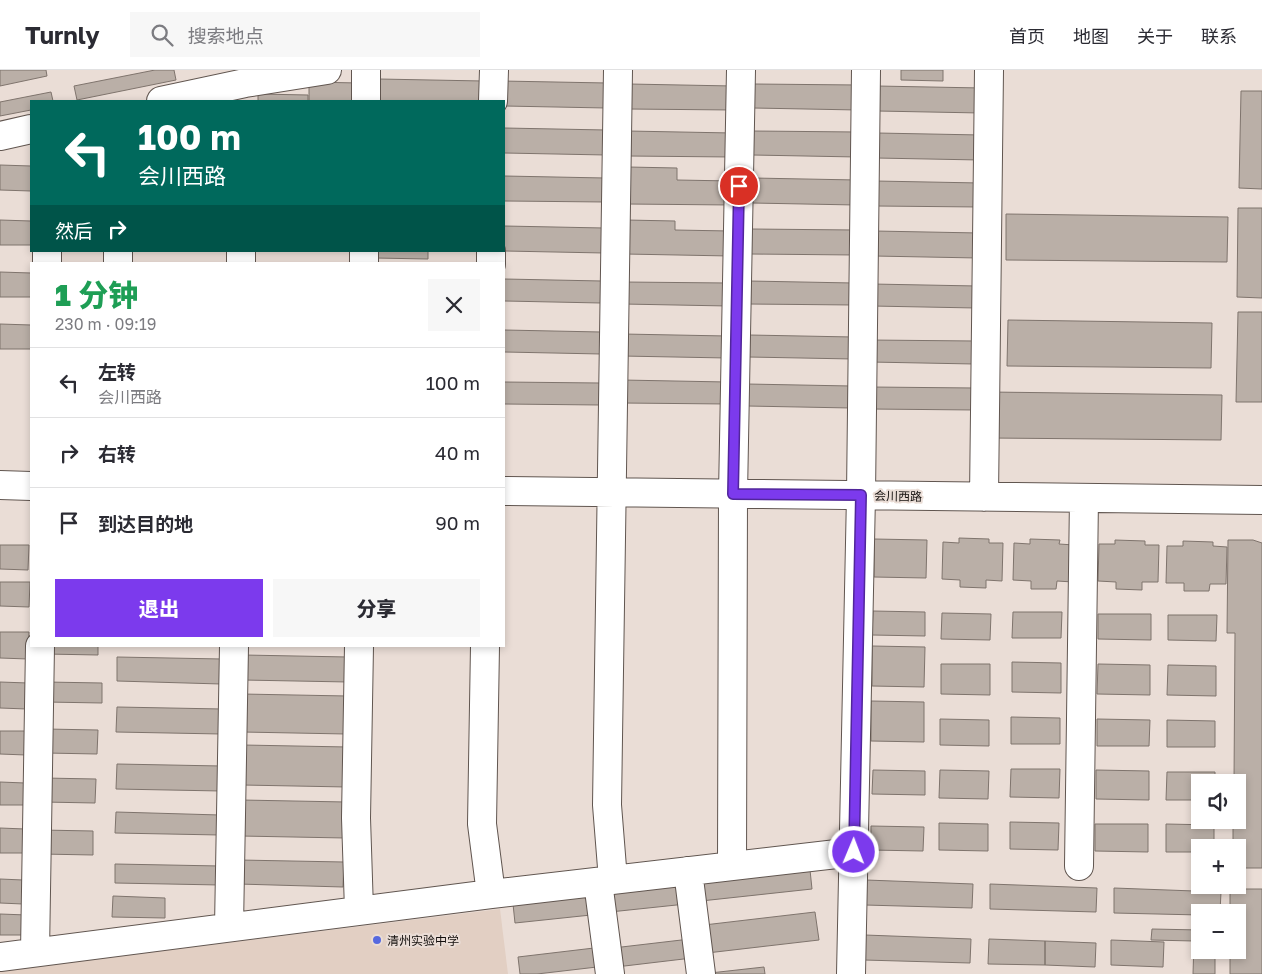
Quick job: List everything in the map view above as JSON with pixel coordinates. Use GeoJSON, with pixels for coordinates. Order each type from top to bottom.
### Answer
{"type":"FeatureCollection","features":[{"type":"Feature","properties":{"kind":"street"},"geometry":{"type":"LineString","coordinates":[[170,100],[244,92],[327,70]]}},
{"type":"Feature","properties":{"kind":"street"},"geometry":{"type":"LineString","coordinates":[[366,70],[366,100]]}},
{"type":"Feature","properties":{"kind":"street"},"geometry":{"type":"LineString","coordinates":[[493,100],[494,70]]}},
{"type":"Feature","properties":{"kind":"street"},"geometry":{"type":"LineString","coordinates":[[610,974],[605,881],[618,70]]}},
{"type":"Feature","properties":{"kind":"street"},"geometry":{"type":"LineString","coordinates":[[732,866],[733,494],[741,70]]}},
{"type":"Feature","properties":{"kind":"street"},"geometry":{"type":"LineString","coordinates":[[851,974],[861,495],[866,70]]}},
{"type":"Feature","properties":{"kind":"street"},"geometry":{"type":"LineString","coordinates":[[984,497],[988,70]]}},
{"type":"Feature","properties":{"kind":"street"},"geometry":{"type":"LineString","coordinates":[[0,136],[30,129]]}},
{"type":"Feature","properties":{"kind":"street"},"geometry":{"type":"LineString","coordinates":[[0,485],[30,486]]}},
{"type":"Feature","properties":{"kind":"street","name":"会川西路"},"geometry":{"type":"LineString","coordinates":[[505,491],[1262,500]]}},
{"type":"Feature","properties":{"kind":"street"},"geometry":{"type":"LineString","coordinates":[[1079,866],[1084,498]]}},
{"type":"Feature","properties":{"kind":"street"},"geometry":{"type":"LineString","coordinates":[[35,952],[40,647]]}},
{"type":"Feature","properties":{"kind":"street"},"geometry":{"type":"LineString","coordinates":[[230,927],[234,647]]}},
{"type":"Feature","properties":{"kind":"street"},"geometry":{"type":"LineString","coordinates":[[359,647],[356,818],[359,910]]}},
{"type":"Feature","properties":{"kind":"street"},"geometry":{"type":"LineString","coordinates":[[484,647],[482,824],[491,894]]}},
{"type":"Feature","properties":{"kind":"street"},"geometry":{"type":"LineString","coordinates":[[0,957],[359,910],[854,852]]}},
{"type":"Feature","properties":{"kind":"street"},"geometry":{"type":"LineString","coordinates":[[688,871],[701,974]]}},
{"type":"Feature","properties":{"kind":"shaded area","name":"清州实验中学"},"geometry":{"type":"Polygon","coordinates":[[[500,909],[508,974],[0,974],[0,971],[500,909]]]}},
{"type":"Feature","properties":{"kind":"building"},"geometry":{"type":"Polygon","coordinates":[[[0,70],[46,70],[47,76],[0,86],[0,70]]]}},
{"type":"Feature","properties":{"kind":"building"},"geometry":{"type":"Polygon","coordinates":[[[155,70],[174,70],[176,80],[77,100],[74,86],[155,70]]]}},
{"type":"Feature","properties":{"kind":"building"},"geometry":{"type":"Polygon","coordinates":[[[901,70],[943,70],[943,81],[901,80],[901,70]]]}},
{"type":"Feature","properties":{"kind":"building"},"geometry":{"type":"Polygon","coordinates":[[[379,79],[483,81],[483,100],[378,100],[379,79]]]}},
{"type":"Feature","properties":{"kind":"building"},"geometry":{"type":"Polygon","coordinates":[[[502,81],[607,83],[606,108],[505,106],[502,81]]]}},
{"type":"Feature","properties":{"kind":"building"},"geometry":{"type":"Polygon","coordinates":[[[309,82],[359,83],[359,100],[309,100],[309,82]]]}},
{"type":"Feature","properties":{"kind":"building"},"geometry":{"type":"Polygon","coordinates":[[[629,84],[733,86],[733,110],[628,109],[629,84]]]}},
{"type":"Feature","properties":{"kind":"building"},"geometry":{"type":"Polygon","coordinates":[[[754,84],[858,85],[858,110],[753,108],[754,84]]]}},
{"type":"Feature","properties":{"kind":"building"},"geometry":{"type":"Polygon","coordinates":[[[877,86],[982,88],[981,113],[877,111],[877,86]]]}},
{"type":"Feature","properties":{"kind":"building"},"geometry":{"type":"Polygon","coordinates":[[[1241,91],[1262,91],[1262,189],[1239,188],[1241,91]]]}},
{"type":"Feature","properties":{"kind":"building"},"geometry":{"type":"Polygon","coordinates":[[[51,92],[53,100],[30,100],[30,110],[0,116],[0,102],[51,92]]]}},
{"type":"Feature","properties":{"kind":"building"},"geometry":{"type":"Polygon","coordinates":[[[258,94],[308,95],[308,100],[258,100],[258,94]]]}},
{"type":"Feature","properties":{"kind":"building"},"geometry":{"type":"Polygon","coordinates":[[[505,128],[606,130],[606,155],[505,153],[505,128]]]}},
{"type":"Feature","properties":{"kind":"building"},"geometry":{"type":"Polygon","coordinates":[[[628,131],[732,133],[732,157],[628,156],[628,131]]]}},
{"type":"Feature","properties":{"kind":"building"},"geometry":{"type":"Polygon","coordinates":[[[753,131],[857,132],[857,157],[752,155],[753,131]]]}},
{"type":"Feature","properties":{"kind":"building"},"geometry":{"type":"Polygon","coordinates":[[[877,133],[981,135],[980,160],[876,158],[877,133]]]}},
{"type":"Feature","properties":{"kind":"building"},"geometry":{"type":"Polygon","coordinates":[[[0,165],[30,166],[30,191],[0,190],[0,165]]]}},
{"type":"Feature","properties":{"kind":"building"},"geometry":{"type":"Polygon","coordinates":[[[628,167],[677,168],[677,180],[732,181],[731,205],[627,204],[628,167]]]}},
{"type":"Feature","properties":{"kind":"building"},"geometry":{"type":"Polygon","coordinates":[[[505,176],[605,178],[605,202],[505,201],[505,176]]]}},
{"type":"Feature","properties":{"kind":"building"},"geometry":{"type":"Polygon","coordinates":[[[752,178],[857,180],[856,205],[752,203],[752,178]]]}},
{"type":"Feature","properties":{"kind":"building"},"geometry":{"type":"Polygon","coordinates":[[[876,181],[980,183],[980,207],[876,206],[876,181]]]}},
{"type":"Feature","properties":{"kind":"building"},"geometry":{"type":"Polygon","coordinates":[[[1238,208],[1262,208],[1262,298],[1237,297],[1238,208]]]}},
{"type":"Feature","properties":{"kind":"building"},"geometry":{"type":"Polygon","coordinates":[[[1006,214],[1228,217],[1227,262],[1006,260],[1006,214]]]}},
{"type":"Feature","properties":{"kind":"building"},"geometry":{"type":"Polygon","coordinates":[[[0,220],[30,221],[30,245],[0,245],[0,220]]]}},
{"type":"Feature","properties":{"kind":"building"},"geometry":{"type":"Polygon","coordinates":[[[626,220],[675,221],[675,230],[730,231],[730,256],[625,254],[626,220]]]}},
{"type":"Feature","properties":{"kind":"building"},"geometry":{"type":"Polygon","coordinates":[[[505,226],[604,228],[604,253],[505,251],[505,226]]]}},
{"type":"Feature","properties":{"kind":"building"},"geometry":{"type":"Polygon","coordinates":[[[751,229],[855,230],[855,255],[750,254],[751,229]]]}},
{"type":"Feature","properties":{"kind":"building"},"geometry":{"type":"Polygon","coordinates":[[[875,231],[979,233],[978,258],[874,256],[875,231]]]}},
{"type":"Feature","properties":{"kind":"building"},"geometry":{"type":"Polygon","coordinates":[[[375,252],[428,252],[428,259],[375,258],[375,252]]]}},
{"type":"Feature","properties":{"kind":"building"},"geometry":{"type":"Polygon","coordinates":[[[0,272],[30,273],[30,297],[0,297],[0,272]]]}},
{"type":"Feature","properties":{"kind":"building"},"geometry":{"type":"Polygon","coordinates":[[[505,279],[602,281],[601,303],[505,301],[505,279]]]}},
{"type":"Feature","properties":{"kind":"building"},"geometry":{"type":"Polygon","coordinates":[[[749,281],[853,283],[853,305],[748,304],[749,281]]]}},
{"type":"Feature","properties":{"kind":"building"},"geometry":{"type":"Polygon","coordinates":[[[624,282],[728,283],[728,306],[623,304],[624,282]]]}},
{"type":"Feature","properties":{"kind":"building"},"geometry":{"type":"Polygon","coordinates":[[[872,284],[977,286],[976,308],[872,306],[872,284]]]}},
{"type":"Feature","properties":{"kind":"building"},"geometry":{"type":"Polygon","coordinates":[[[1238,312],[1262,312],[1262,402],[1236,402],[1238,312]]]}},
{"type":"Feature","properties":{"kind":"building"},"geometry":{"type":"Polygon","coordinates":[[[1008,320],[1212,323],[1211,368],[1007,366],[1008,320]]]}},
{"type":"Feature","properties":{"kind":"building"},"geometry":{"type":"Polygon","coordinates":[[[0,324],[30,325],[30,349],[0,349],[0,324]]]}},
{"type":"Feature","properties":{"kind":"building"},"geometry":{"type":"Polygon","coordinates":[[[505,330],[601,332],[601,354],[505,352],[505,330]]]}},
{"type":"Feature","properties":{"kind":"building"},"geometry":{"type":"Polygon","coordinates":[[[623,334],[727,336],[727,358],[622,356],[623,334]]]}},
{"type":"Feature","properties":{"kind":"building"},"geometry":{"type":"Polygon","coordinates":[[[749,335],[853,337],[853,359],[748,357],[749,335]]]}},
{"type":"Feature","properties":{"kind":"building"},"geometry":{"type":"Polygon","coordinates":[[[870,340],[975,341],[974,364],[870,362],[870,340]]]}},
{"type":"Feature","properties":{"kind":"building"},"geometry":{"type":"Polygon","coordinates":[[[622,380],[727,382],[727,404],[622,403],[622,380]]]}},
{"type":"Feature","properties":{"kind":"building"},"geometry":{"type":"Polygon","coordinates":[[[505,382],[600,383],[600,405],[505,404],[505,382]]]}},
{"type":"Feature","properties":{"kind":"building"},"geometry":{"type":"Polygon","coordinates":[[[747,384],[851,386],[851,408],[747,406],[747,384]]]}},
{"type":"Feature","properties":{"kind":"building"},"geometry":{"type":"Polygon","coordinates":[[[871,387],[975,388],[975,410],[870,409],[871,387]]]}},
{"type":"Feature","properties":{"kind":"building"},"geometry":{"type":"Polygon","coordinates":[[[990,392],[1222,395],[1221,440],[989,438],[990,392]]]}},
{"type":"Feature","properties":{"kind":"building"},"geometry":{"type":"Polygon","coordinates":[[[959,538],[989,539],[989,543],[1003,543],[1002,581],[986,580],[986,588],[960,587],[960,580],[942,579],[943,542],[959,543],[959,538]]]}},
{"type":"Feature","properties":{"kind":"building"},"geometry":{"type":"Polygon","coordinates":[[[874,539],[927,540],[926,578],[874,577],[874,539]]]}},
{"type":"Feature","properties":{"kind":"building"},"geometry":{"type":"Polygon","coordinates":[[[1030,539],[1060,540],[1059,544],[1074,545],[1073,582],[1057,581],[1056,589],[1031,589],[1031,581],[1013,580],[1014,543],[1030,544],[1030,539]]]}},
{"type":"Feature","properties":{"kind":"building"},"geometry":{"type":"Polygon","coordinates":[[[1115,540],[1145,541],[1145,545],[1159,545],[1158,582],[1142,582],[1142,590],[1116,589],[1116,582],[1098,581],[1099,544],[1115,544],[1115,540]]]}},
{"type":"Feature","properties":{"kind":"building"},"geometry":{"type":"Polygon","coordinates":[[[1228,540],[1253,540],[1262,543],[1262,868],[1246,868],[1246,839],[1233,839],[1233,829],[1246,829],[1246,774],[1234,774],[1235,633],[1227,633],[1228,540]]]}},
{"type":"Feature","properties":{"kind":"building"},"geometry":{"type":"Polygon","coordinates":[[[1183,541],[1213,542],[1213,546],[1227,547],[1226,584],[1210,584],[1209,591],[1184,591],[1184,583],[1166,583],[1167,546],[1183,546],[1183,541]]]}},
{"type":"Feature","properties":{"kind":"building"},"geometry":{"type":"Polygon","coordinates":[[[0,545],[29,545],[28,570],[0,569],[0,545]]]}},
{"type":"Feature","properties":{"kind":"building"},"geometry":{"type":"Polygon","coordinates":[[[0,582],[30,582],[29,607],[0,606],[0,582]]]}},
{"type":"Feature","properties":{"kind":"building"},"geometry":{"type":"Polygon","coordinates":[[[873,611],[925,612],[925,636],[872,635],[873,611]]]}},
{"type":"Feature","properties":{"kind":"building"},"geometry":{"type":"Polygon","coordinates":[[[1013,612],[1062,612],[1061,638],[1012,638],[1013,612]]]}},
{"type":"Feature","properties":{"kind":"building"},"geometry":{"type":"Polygon","coordinates":[[[942,613],[991,614],[990,640],[941,639],[942,613]]]}},
{"type":"Feature","properties":{"kind":"building"},"geometry":{"type":"Polygon","coordinates":[[[1098,614],[1151,614],[1151,640],[1098,639],[1098,614]]]}},
{"type":"Feature","properties":{"kind":"building"},"geometry":{"type":"Polygon","coordinates":[[[1168,615],[1217,615],[1216,641],[1168,640],[1168,615]]]}},
{"type":"Feature","properties":{"kind":"building"},"geometry":{"type":"Polygon","coordinates":[[[0,632],[29,632],[28,659],[0,658],[0,632]]]}},
{"type":"Feature","properties":{"kind":"building"},"geometry":{"type":"Polygon","coordinates":[[[872,646],[925,647],[924,687],[872,686],[872,646]]]}},
{"type":"Feature","properties":{"kind":"building"},"geometry":{"type":"Polygon","coordinates":[[[46,647],[98,647],[98,655],[46,654],[46,647]]]}},
{"type":"Feature","properties":{"kind":"building"},"geometry":{"type":"Polygon","coordinates":[[[244,655],[348,657],[348,682],[243,680],[244,655]]]}},
{"type":"Feature","properties":{"kind":"building"},"geometry":{"type":"Polygon","coordinates":[[[117,657],[222,659],[221,684],[117,681],[117,657]]]}},
{"type":"Feature","properties":{"kind":"building"},"geometry":{"type":"Polygon","coordinates":[[[1012,662],[1061,663],[1061,693],[1012,692],[1012,662]]]}},
{"type":"Feature","properties":{"kind":"building"},"geometry":{"type":"Polygon","coordinates":[[[941,664],[990,664],[990,695],[941,694],[941,664]]]}},
{"type":"Feature","properties":{"kind":"building"},"geometry":{"type":"Polygon","coordinates":[[[1098,664],[1150,665],[1150,695],[1097,694],[1098,664]]]}},
{"type":"Feature","properties":{"kind":"building"},"geometry":{"type":"Polygon","coordinates":[[[1168,665],[1216,666],[1216,696],[1167,695],[1168,665]]]}},
{"type":"Feature","properties":{"kind":"building"},"geometry":{"type":"Polygon","coordinates":[[[0,682],[28,683],[27,709],[0,708],[0,682]]]}},
{"type":"Feature","properties":{"kind":"building"},"geometry":{"type":"Polygon","coordinates":[[[46,682],[102,683],[102,703],[46,702],[46,682]]]}},
{"type":"Feature","properties":{"kind":"building"},"geometry":{"type":"Polygon","coordinates":[[[242,694],[347,696],[346,734],[242,732],[242,694]]]}},
{"type":"Feature","properties":{"kind":"building"},"geometry":{"type":"Polygon","coordinates":[[[871,701],[924,702],[924,742],[871,741],[871,701]]]}},
{"type":"Feature","properties":{"kind":"building"},"geometry":{"type":"Polygon","coordinates":[[[117,707],[222,709],[221,734],[116,732],[117,707]]]}},
{"type":"Feature","properties":{"kind":"building"},"geometry":{"type":"Polygon","coordinates":[[[1011,717],[1060,718],[1060,744],[1011,744],[1011,717]]]}},
{"type":"Feature","properties":{"kind":"building"},"geometry":{"type":"Polygon","coordinates":[[[940,719],[989,720],[989,746],[940,745],[940,719]]]}},
{"type":"Feature","properties":{"kind":"building"},"geometry":{"type":"Polygon","coordinates":[[[1097,719],[1150,720],[1149,746],[1097,746],[1097,719]]]}},
{"type":"Feature","properties":{"kind":"building"},"geometry":{"type":"Polygon","coordinates":[[[1167,720],[1215,721],[1215,747],[1167,747],[1167,720]]]}},
{"type":"Feature","properties":{"kind":"building"},"geometry":{"type":"Polygon","coordinates":[[[46,729],[98,730],[97,754],[46,753],[46,729]]]}},
{"type":"Feature","properties":{"kind":"building"},"geometry":{"type":"Polygon","coordinates":[[[0,731],[27,731],[26,755],[0,754],[0,731]]]}},
{"type":"Feature","properties":{"kind":"building"},"geometry":{"type":"Polygon","coordinates":[[[243,745],[348,747],[347,787],[242,785],[243,745]]]}},
{"type":"Feature","properties":{"kind":"building"},"geometry":{"type":"Polygon","coordinates":[[[117,764],[221,766],[221,791],[116,789],[117,764]]]}},
{"type":"Feature","properties":{"kind":"building"},"geometry":{"type":"Polygon","coordinates":[[[1011,769],[1060,769],[1059,798],[1010,797],[1011,769]]]}},
{"type":"Feature","properties":{"kind":"building"},"geometry":{"type":"Polygon","coordinates":[[[873,770],[925,771],[925,795],[872,794],[873,770]]]}},
{"type":"Feature","properties":{"kind":"building"},"geometry":{"type":"Polygon","coordinates":[[[940,770],[989,771],[988,799],[939,798],[940,770]]]}},
{"type":"Feature","properties":{"kind":"building"},"geometry":{"type":"Polygon","coordinates":[[[1096,770],[1149,771],[1149,800],[1096,799],[1096,770]]]}},
{"type":"Feature","properties":{"kind":"building"},"geometry":{"type":"Polygon","coordinates":[[[1167,772],[1215,772],[1215,774],[1191,774],[1191,800],[1166,800],[1167,772]]]}},
{"type":"Feature","properties":{"kind":"building"},"geometry":{"type":"Polygon","coordinates":[[[44,778],[96,779],[95,803],[43,802],[44,778]]]}},
{"type":"Feature","properties":{"kind":"building"},"geometry":{"type":"Polygon","coordinates":[[[0,782],[25,783],[25,805],[0,805],[0,782]]]}},
{"type":"Feature","properties":{"kind":"building"},"geometry":{"type":"Polygon","coordinates":[[[241,800],[346,802],[345,838],[240,836],[241,800]]]}},
{"type":"Feature","properties":{"kind":"building"},"geometry":{"type":"Polygon","coordinates":[[[116,812],[220,815],[220,835],[115,833],[116,812]]]}},
{"type":"Feature","properties":{"kind":"building"},"geometry":{"type":"Polygon","coordinates":[[[1010,822],[1059,823],[1058,850],[1010,849],[1010,822]]]}},
{"type":"Feature","properties":{"kind":"building"},"geometry":{"type":"Polygon","coordinates":[[[939,823],[988,824],[988,851],[939,850],[939,823]]]}},
{"type":"Feature","properties":{"kind":"building"},"geometry":{"type":"Polygon","coordinates":[[[1095,824],[1148,824],[1148,852],[1095,851],[1095,824]]]}},
{"type":"Feature","properties":{"kind":"building"},"geometry":{"type":"Polygon","coordinates":[[[1166,824],[1191,825],[1191,829],[1214,829],[1214,839],[1191,839],[1191,852],[1166,852],[1166,824]]]}},
{"type":"Feature","properties":{"kind":"building"},"geometry":{"type":"Polygon","coordinates":[[[871,826],[924,827],[923,851],[871,850],[871,826]]]}},
{"type":"Feature","properties":{"kind":"building"},"geometry":{"type":"Polygon","coordinates":[[[0,828],[25,829],[24,853],[0,853],[0,828]]]}},
{"type":"Feature","properties":{"kind":"building"},"geometry":{"type":"Polygon","coordinates":[[[41,830],[93,831],[93,855],[41,854],[41,830]]]}},
{"type":"Feature","properties":{"kind":"building"},"geometry":{"type":"Polygon","coordinates":[[[239,860],[344,862],[343,887],[238,884],[239,860]]]}},
{"type":"Feature","properties":{"kind":"building"},"geometry":{"type":"Polygon","coordinates":[[[115,864],[220,866],[220,885],[115,883],[115,864]]]}},
{"type":"Feature","properties":{"kind":"building"},"geometry":{"type":"Polygon","coordinates":[[[810,870],[812,889],[701,901],[699,882],[810,870]]]}},
{"type":"Feature","properties":{"kind":"building"},"geometry":{"type":"Polygon","coordinates":[[[0,879],[23,880],[23,904],[0,903],[0,879]]]}},
{"type":"Feature","properties":{"kind":"building"},"geometry":{"type":"Polygon","coordinates":[[[866,880],[973,884],[972,908],[865,905],[866,880]]]}},
{"type":"Feature","properties":{"kind":"building"},"geometry":{"type":"Polygon","coordinates":[[[990,884],[1097,888],[1096,912],[990,909],[990,884]]]}},
{"type":"Feature","properties":{"kind":"building"},"geometry":{"type":"Polygon","coordinates":[[[684,885],[686,904],[610,912],[608,893],[684,885]]]}},
{"type":"Feature","properties":{"kind":"building"},"geometry":{"type":"Polygon","coordinates":[[[1114,888],[1191,891],[1191,894],[1221,894],[1220,904],[1191,904],[1191,915],[1114,913],[1114,888]]]}},
{"type":"Feature","properties":{"kind":"building"},"geometry":{"type":"Polygon","coordinates":[[[1246,889],[1262,889],[1262,974],[1230,974],[1230,959],[1246,959],[1246,904],[1230,904],[1230,894],[1246,894],[1246,889]]]}},
{"type":"Feature","properties":{"kind":"building"},"geometry":{"type":"Polygon","coordinates":[[[113,896],[165,898],[165,918],[112,917],[113,896]]]}},
{"type":"Feature","properties":{"kind":"building"},"geometry":{"type":"Polygon","coordinates":[[[589,896],[591,915],[515,923],[513,904],[589,896]]]}},
{"type":"Feature","properties":{"kind":"building"},"geometry":{"type":"Polygon","coordinates":[[[815,912],[819,940],[707,953],[704,925],[815,912]]]}},
{"type":"Feature","properties":{"kind":"building"},"geometry":{"type":"Polygon","coordinates":[[[0,914],[27,915],[26,935],[0,935],[0,914]]]}},
{"type":"Feature","properties":{"kind":"building"},"geometry":{"type":"Polygon","coordinates":[[[1152,929],[1191,930],[1191,941],[1151,940],[1152,929]]]}},
{"type":"Feature","properties":{"kind":"building"},"geometry":{"type":"Polygon","coordinates":[[[865,935],[971,939],[970,963],[864,960],[865,935]]]}},
{"type":"Feature","properties":{"kind":"building"},"geometry":{"type":"Polygon","coordinates":[[[690,939],[692,958],[616,967],[613,948],[690,939]]]}},
{"type":"Feature","properties":{"kind":"building"},"geometry":{"type":"Polygon","coordinates":[[[989,939],[1045,941],[1045,965],[988,964],[989,939]]]}},
{"type":"Feature","properties":{"kind":"building"},"geometry":{"type":"Polygon","coordinates":[[[1111,940],[1164,942],[1163,967],[1111,965],[1111,940]]]}},
{"type":"Feature","properties":{"kind":"building"},"geometry":{"type":"Polygon","coordinates":[[[1045,941],[1096,943],[1095,967],[1045,965],[1045,941]]]}},
{"type":"Feature","properties":{"kind":"building"},"geometry":{"type":"Polygon","coordinates":[[[594,948],[597,967],[537,974],[520,974],[518,957],[594,948]]]}},
{"type":"Feature","properties":{"kind":"building"},"geometry":{"type":"Polygon","coordinates":[[[1193,959],[1215,959],[1215,974],[1193,974],[1193,959]]]}},
{"type":"Feature","properties":{"kind":"building"},"geometry":{"type":"Polygon","coordinates":[[[764,967],[765,974],[710,974],[710,973],[764,967]]]}},
{"type":"Feature","properties":{"kind":"place","name":"清州实验中学"},"geometry":{"type":"Point","coordinates":[377,940]}},
{"type":"Feature","properties":{"kind":"route"},"geometry":{"type":"LineString","coordinates":[[739,186],[733,494],[861,495],[854,852]]}}]}
